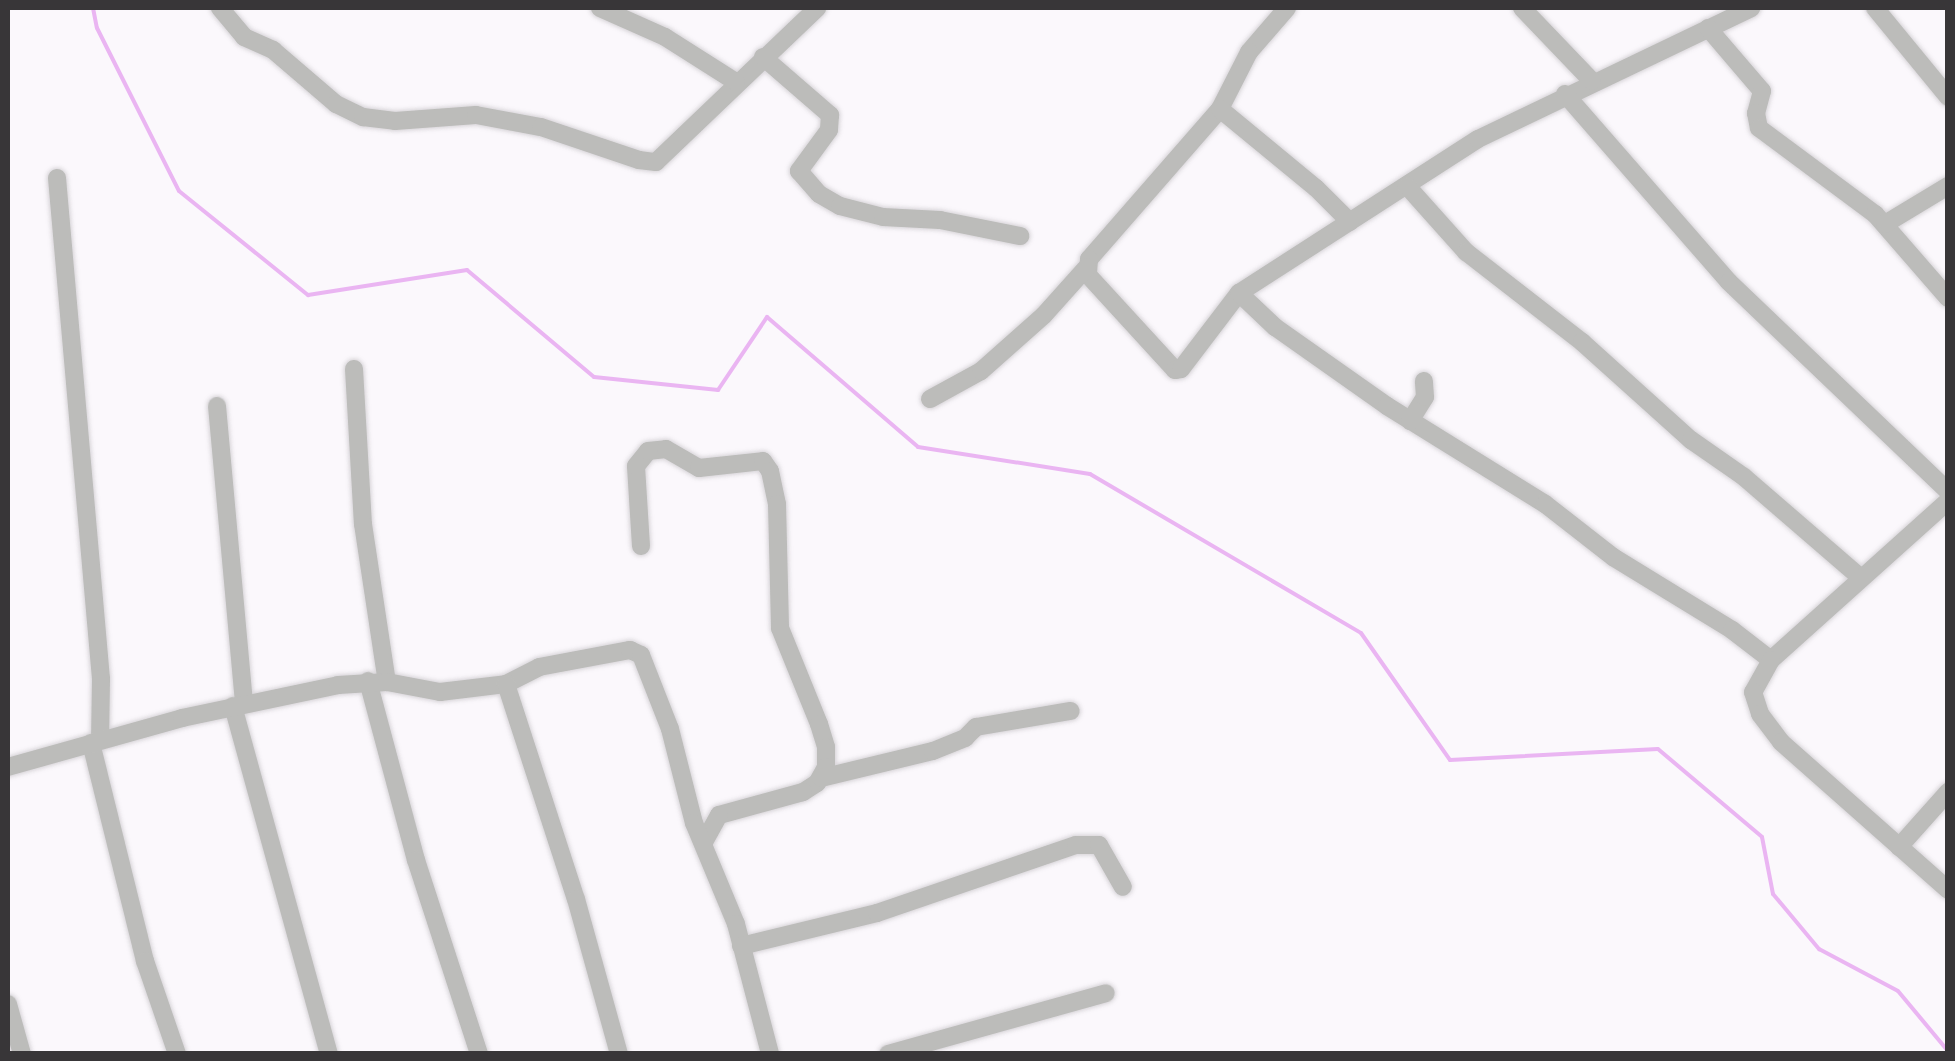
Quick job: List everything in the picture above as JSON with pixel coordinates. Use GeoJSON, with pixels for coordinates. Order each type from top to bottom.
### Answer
{"type":"FeatureCollection","features":[{"type":"Feature","properties":{"kind":"street"},"geometry":{"type":"LineString","coordinates":[[220,8],[244,38],[273,50],[336,104],[363,117],[395,120],[476,114],[541,127],[639,160],[656,162],[817,8]]}},
{"type":"Feature","properties":{"kind":"street"},"geometry":{"type":"LineString","coordinates":[[600,8],[665,37],[736,82]]}},
{"type":"Feature","properties":{"kind":"street"},"geometry":{"type":"LineString","coordinates":[[930,399],[981,371],[1044,315],[1086,267],[1099,244],[1220,108],[1249,52],[1287,8]]}},
{"type":"Feature","properties":{"kind":"street"},"geometry":{"type":"LineString","coordinates":[[1522,8],[1592,80]]}},
{"type":"Feature","properties":{"kind":"street"},"geometry":{"type":"LineString","coordinates":[[1086,267],[1095,284],[1174,370],[1181,369],[1240,293],[1478,139],[1592,80],[1751,8]]}},
{"type":"Feature","properties":{"kind":"street"},"geometry":{"type":"LineString","coordinates":[[1875,8],[1948,97]]}},
{"type":"Feature","properties":{"kind":"street"},"geometry":{"type":"LineString","coordinates":[[1708,28],[1760,88],[1756,113],[1764,134],[1885,224],[1948,298]]}},
{"type":"Feature","properties":{"kind":"street"},"geometry":{"type":"LineString","coordinates":[[762,58],[830,116],[830,130],[798,172],[819,194],[840,206],[883,217],[940,220],[1020,236]]}},
{"type":"Feature","properties":{"kind":"street"},"geometry":{"type":"LineString","coordinates":[[1565,94],[1729,282],[1948,491]]}},
{"type":"Feature","properties":{"kind":"street"},"geometry":{"type":"LineString","coordinates":[[1220,108],[1316,188],[1350,222]]}},
{"type":"Feature","properties":{"kind":"street"},"geometry":{"type":"LineString","coordinates":[[57,178],[101,679],[95,741],[145,961],[177,1054]]}},
{"type":"Feature","properties":{"kind":"street"},"geometry":{"type":"LineString","coordinates":[[1407,186],[1466,252],[1597,354],[1691,440],[1754,486],[1860,577]]}},
{"type":"Feature","properties":{"kind":"street"},"geometry":{"type":"LineString","coordinates":[[1885,224],[1948,186]]}},
{"type":"Feature","properties":{"kind":"street"},"geometry":{"type":"LineString","coordinates":[[1240,293],[1275,327],[1410,421],[1545,504],[1613,557],[1732,630],[1771,660]]}},
{"type":"Feature","properties":{"kind":"street"},"geometry":{"type":"LineString","coordinates":[[354,369],[378,682],[416,860],[479,1054]]}},
{"type":"Feature","properties":{"kind":"street"},"geometry":{"type":"LineString","coordinates":[[1410,421],[1424,397],[1424,381]]}},
{"type":"Feature","properties":{"kind":"street"},"geometry":{"type":"LineString","coordinates":[[217,406],[238,705],[329,1054]]}},
{"type":"Feature","properties":{"kind":"street"},"geometry":{"type":"LineString","coordinates":[[641,546],[636,466],[648,451],[666,449],[699,468],[763,462],[777,504],[780,628],[826,747],[821,778]]}},
{"type":"Feature","properties":{"kind":"street"},"geometry":{"type":"LineString","coordinates":[[1948,501],[1771,660],[1754,686],[1760,714],[1797,757],[1948,890]]}},
{"type":"Feature","properties":{"kind":"street"},"geometry":{"type":"LineString","coordinates":[[638,654],[652,637]]}},
{"type":"Feature","properties":{"kind":"street"},"geometry":{"type":"LineString","coordinates":[[8,767],[238,705],[378,682],[440,692],[506,684],[538,667],[630,650],[638,654],[670,729],[694,823],[741,946],[770,1054]]}},
{"type":"Feature","properties":{"kind":"street"},"geometry":{"type":"LineString","coordinates":[[506,684],[576,899],[619,1054]]}},
{"type":"Feature","properties":{"kind":"street"},"geometry":{"type":"LineString","coordinates":[[704,842],[719,815],[789,798],[821,778],[933,751],[964,738],[976,727],[1071,711]]}},
{"type":"Feature","properties":{"kind":"street"},"geometry":{"type":"LineString","coordinates":[[1899,846],[1948,792]]}},
{"type":"Feature","properties":{"kind":"street"},"geometry":{"type":"LineString","coordinates":[[741,946],[877,913],[1076,845],[1099,845],[1123,888]]}},
{"type":"Feature","properties":{"kind":"street"},"geometry":{"type":"LineString","coordinates":[[888,1054],[1106,993]]}},
{"type":"Feature","properties":{"kind":"street"},"geometry":{"type":"LineString","coordinates":[[8,1004],[22,1054]]}},
{"type":"Feature","properties":{"kind":"waterway"},"geometry":{"type":"LineString","coordinates":[[93,8],[97,28],[179,191],[308,295],[467,270],[594,377],[718,390],[767,317],[918,447],[1090,474],[1361,633],[1450,760],[1658,749],[1762,837],[1773,894],[1819,949],[1898,991],[1948,1051]]}}]}
